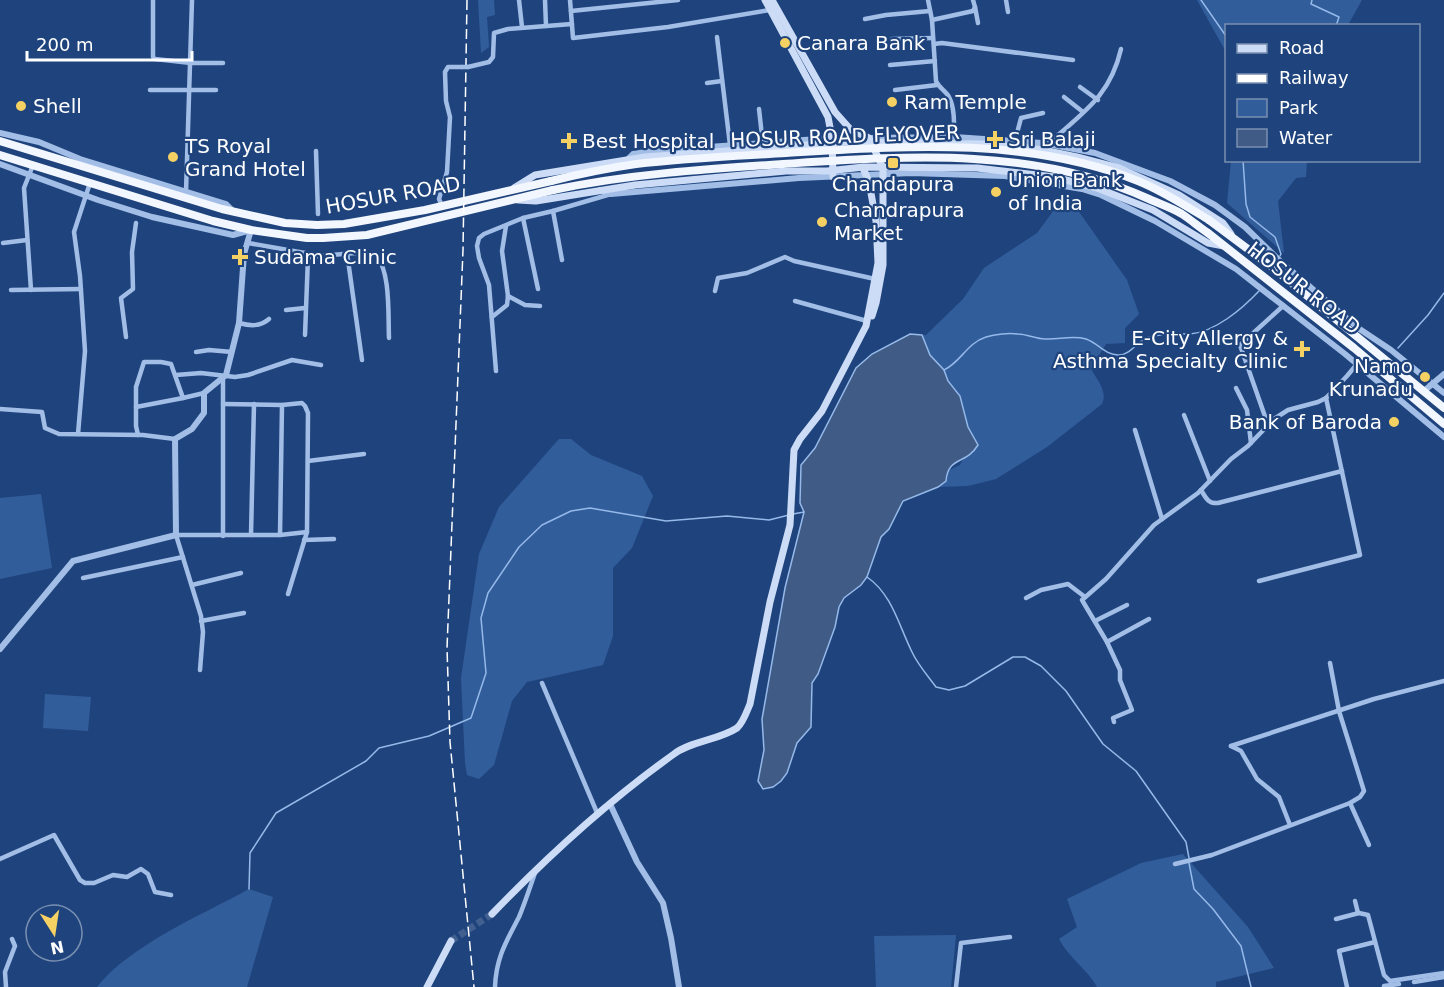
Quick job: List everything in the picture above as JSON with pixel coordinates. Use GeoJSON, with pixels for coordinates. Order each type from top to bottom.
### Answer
{"type":"FeatureCollection","features":[{"type":"Feature","properties":{"kind":"highway","name":"HOSUR ROAD"},"geometry":{"type":"LineString","coordinates":[[0,141],[98,173],[234,212],[285,223],[317,225],[357,222],[442,206],[514,188]]}},
{"type":"Feature","properties":{"kind":"highway","name":"HOSUR ROAD FLYOVER"},"geometry":{"type":"LineString","coordinates":[[514,188],[634,164],[707,157],[882,147],[997,150],[1057,158],[1106,170],[1138,181],[1169,196],[1233,237]]}},
{"type":"Feature","properties":{"kind":"highway","name":"HOSUR ROAD"},"geometry":{"type":"LineString","coordinates":[[0,155],[213,221],[251,230],[307,238],[355,236],[514,200]]}},
{"type":"Feature","properties":{"kind":"highway","name":"HOSUR ROAD FLYOVER"},"geometry":{"type":"LineString","coordinates":[[514,200],[553,190],[625,177],[706,169],[884,158],[968,158],[1032,164],[1103,181],[1182,214],[1227,247]]}},
{"type":"Feature","properties":{"kind":"highway","name":"HOSUR ROAD"},"geometry":{"type":"LineString","coordinates":[[1233,237],[1444,408]]}},
{"type":"Feature","properties":{"kind":"highway","name":"HOSUR ROAD"},"geometry":{"type":"LineString","coordinates":[[1227,247],[1444,424]]}},
{"type":"Feature","properties":{"kind":"main road"},"geometry":{"type":"LineString","coordinates":[[492,914],[537,867],[610,804],[676,752],[738,727],[750,704],[770,602],[791,515],[794,450],[822,411],[876,303],[883,265],[883,171],[870,140],[851,130],[835,112],[773,5],[765,0]]}},
{"type":"Feature","properties":{"kind":"main road"},"geometry":{"type":"LineString","coordinates":[[773,5],[828,117],[832,140],[833,174]]}},
{"type":"Feature","properties":{"kind":"main road"},"geometry":{"type":"LineString","coordinates":[[514,188],[535,175],[627,160],[763,146],[781,147],[832,140],[1015,144],[1078,153],[1119,168],[1179,195],[1223,223],[1233,237]]}},
{"type":"Feature","properties":{"kind":"main road"},"geometry":{"type":"LineString","coordinates":[[1012,171],[1015,144]]}},
{"type":"Feature","properties":{"kind":"main road"},"geometry":{"type":"LineString","coordinates":[[781,147],[783,172]]}},
{"type":"Feature","properties":{"kind":"main road"},"geometry":{"type":"LineString","coordinates":[[863,168],[867,175],[876,221],[878,263],[867,324]]}},
{"type":"Feature","properties":{"kind":"main road"},"geometry":{"type":"LineString","coordinates":[[514,200],[536,201],[600,190],[783,172],[833,174],[863,168],[883,171],[977,168],[1054,177],[1096,188],[1153,210],[1208,243],[1227,247]]}},
{"type":"Feature","properties":{"kind":"main road"},"geometry":{"type":"LineString","coordinates":[[427,987],[452,941]]}},
{"type":"Feature","properties":{"kind":"street"},"geometry":{"type":"LineString","coordinates":[[153,0],[153,57],[155,59],[191,63],[223,63]]}},
{"type":"Feature","properties":{"kind":"street"},"geometry":{"type":"LineString","coordinates":[[186,192],[192,0]]}},
{"type":"Feature","properties":{"kind":"street"},"geometry":{"type":"LineString","coordinates":[[519,0],[522,27]]}},
{"type":"Feature","properties":{"kind":"street"},"geometry":{"type":"LineString","coordinates":[[545,0],[546,26]]}},
{"type":"Feature","properties":{"kind":"street"},"geometry":{"type":"LineString","coordinates":[[570,0],[573,38],[668,27],[773,5]]}},
{"type":"Feature","properties":{"kind":"street"},"geometry":{"type":"LineString","coordinates":[[571,11],[678,0]]}},
{"type":"Feature","properties":{"kind":"street"},"geometry":{"type":"LineString","coordinates":[[928,0],[932,20],[937,85]]}},
{"type":"Feature","properties":{"kind":"street"},"geometry":{"type":"LineString","coordinates":[[973,0],[978,23]]}},
{"type":"Feature","properties":{"kind":"street"},"geometry":{"type":"LineString","coordinates":[[1006,0],[1008,12]]}},
{"type":"Feature","properties":{"kind":"street"},"geometry":{"type":"LineString","coordinates":[[932,20],[969,12],[975,7]]}},
{"type":"Feature","properties":{"kind":"street"},"geometry":{"type":"LineString","coordinates":[[865,19],[930,11]]}},
{"type":"Feature","properties":{"kind":"street"},"geometry":{"type":"LineString","coordinates":[[442,206],[439,199],[447,172],[450,117],[446,101],[445,72],[453,66],[468,67],[489,62],[494,57],[494,33],[522,27],[572,24]]}},
{"type":"Feature","properties":{"kind":"street"},"geometry":{"type":"LineString","coordinates":[[717,37],[730,145]]}},
{"type":"Feature","properties":{"kind":"street"},"geometry":{"type":"LineString","coordinates":[[892,39],[933,41],[1073,60]]}},
{"type":"Feature","properties":{"kind":"street"},"geometry":{"type":"LineString","coordinates":[[1048,144],[1098,100],[1111,79],[1120,49]]}},
{"type":"Feature","properties":{"kind":"street"},"geometry":{"type":"LineString","coordinates":[[890,65],[935,61]]}},
{"type":"Feature","properties":{"kind":"street"},"geometry":{"type":"LineString","coordinates":[[707,83],[722,81]]}},
{"type":"Feature","properties":{"kind":"street"},"geometry":{"type":"LineString","coordinates":[[894,90],[937,85],[948,94],[951,102],[954,137]]}},
{"type":"Feature","properties":{"kind":"street"},"geometry":{"type":"LineString","coordinates":[[1080,87],[1098,100]]}},
{"type":"Feature","properties":{"kind":"street"},"geometry":{"type":"LineString","coordinates":[[150,90],[216,90]]}},
{"type":"Feature","properties":{"kind":"street"},"geometry":{"type":"LineString","coordinates":[[1064,97],[1083,112]]}},
{"type":"Feature","properties":{"kind":"street"},"geometry":{"type":"LineString","coordinates":[[759,109],[763,146]]}},
{"type":"Feature","properties":{"kind":"street"},"geometry":{"type":"LineString","coordinates":[[1015,144],[1021,118],[1043,113]]}},
{"type":"Feature","properties":{"kind":"street"},"geometry":{"type":"LineString","coordinates":[[0,133],[39,142],[80,159],[226,204],[234,212]]}},
{"type":"Feature","properties":{"kind":"street"},"geometry":{"type":"LineString","coordinates":[[870,140],[954,137],[1015,144],[1048,144],[1143,170],[1178,185],[1215,205],[1245,227],[1358,328],[1391,350],[1444,393]]}},
{"type":"Feature","properties":{"kind":"street"},"geometry":{"type":"LineString","coordinates":[[627,160],[633,154],[730,145],[763,146],[832,140]]}},
{"type":"Feature","properties":{"kind":"street"},"geometry":{"type":"LineString","coordinates":[[316,151],[318,214]]}},
{"type":"Feature","properties":{"kind":"street"},"geometry":{"type":"LineString","coordinates":[[0,164],[152,217],[233,235],[251,230],[244,254],[239,322],[224,377],[223,536]]}},
{"type":"Feature","properties":{"kind":"street"},"geometry":{"type":"LineString","coordinates":[[31,290],[24,188],[33,165]]}},
{"type":"Feature","properties":{"kind":"street"},"geometry":{"type":"LineString","coordinates":[[496,371],[489,285],[477,246],[484,234],[523,218],[611,194],[833,174],[867,175],[883,171],[1005,176],[1082,189],[1123,205],[1188,238],[1265,291],[1444,436]]}},
{"type":"Feature","properties":{"kind":"street"},"geometry":{"type":"LineString","coordinates":[[78,434],[85,351],[74,232],[90,183]]}},
{"type":"Feature","properties":{"kind":"street"},"geometry":{"type":"LineString","coordinates":[[600,190],[611,194]]}},
{"type":"Feature","properties":{"kind":"street"},"geometry":{"type":"LineString","coordinates":[[553,211],[562,260]]}},
{"type":"Feature","properties":{"kind":"street"},"geometry":{"type":"LineString","coordinates":[[523,218],[538,289]]}},
{"type":"Feature","properties":{"kind":"street"},"geometry":{"type":"LineString","coordinates":[[126,337],[121,304],[124,294],[133,289],[132,252],[136,223]]}},
{"type":"Feature","properties":{"kind":"street"},"geometry":{"type":"LineString","coordinates":[[492,316],[505,309],[508,296],[502,251],[506,226]]}},
{"type":"Feature","properties":{"kind":"street"},"geometry":{"type":"LineString","coordinates":[[3,243],[27,240]]}},
{"type":"Feature","properties":{"kind":"street"},"geometry":{"type":"LineString","coordinates":[[248,243],[305,253],[308,257],[305,335]]}},
{"type":"Feature","properties":{"kind":"street"},"geometry":{"type":"LineString","coordinates":[[308,257],[347,253],[375,254],[385,274],[389,338]]}},
{"type":"Feature","properties":{"kind":"street"},"geometry":{"type":"LineString","coordinates":[[347,253],[362,360]]}},
{"type":"Feature","properties":{"kind":"street"},"geometry":{"type":"LineString","coordinates":[[715,291],[718,278],[747,273],[785,257],[875,279]]}},
{"type":"Feature","properties":{"kind":"street"},"geometry":{"type":"LineString","coordinates":[[11,290],[81,289]]}},
{"type":"Feature","properties":{"kind":"street"},"geometry":{"type":"LineString","coordinates":[[508,296],[525,305],[540,306]]}},
{"type":"Feature","properties":{"kind":"street"},"geometry":{"type":"LineString","coordinates":[[795,301],[867,324]]}},
{"type":"Feature","properties":{"kind":"street"},"geometry":{"type":"LineString","coordinates":[[1268,425],[1240,345],[1283,306]]}},
{"type":"Feature","properties":{"kind":"street"},"geometry":{"type":"LineString","coordinates":[[286,310],[305,308]]}},
{"type":"Feature","properties":{"kind":"street"},"geometry":{"type":"LineString","coordinates":[[239,322],[255,325],[269,319]]}},
{"type":"Feature","properties":{"kind":"street"},"geometry":{"type":"LineString","coordinates":[[196,352],[209,350],[232,352]]}},
{"type":"Feature","properties":{"kind":"street"},"geometry":{"type":"LineString","coordinates":[[176,375],[201,373],[234,377],[248,375],[292,360],[321,365]]}},
{"type":"Feature","properties":{"kind":"street"},"geometry":{"type":"LineString","coordinates":[[138,435],[136,426],[137,384],[144,362],[171,364],[183,398]]}},
{"type":"Feature","properties":{"kind":"street"},"geometry":{"type":"LineString","coordinates":[[1114,722],[1113,718],[1132,710],[1120,680],[1120,670],[1107,642],[1082,600],[1106,579],[1162,519],[1201,490],[1268,425],[1288,410],[1326,398],[1357,364]]}},
{"type":"Feature","properties":{"kind":"street"},"geometry":{"type":"LineString","coordinates":[[1424,391],[1444,374]]}},
{"type":"Feature","properties":{"kind":"street"},"geometry":{"type":"LineString","coordinates":[[136,407],[204,393],[224,377]]}},
{"type":"Feature","properties":{"kind":"street"},"geometry":{"type":"LineString","coordinates":[[1236,388],[1247,410],[1251,443]]}},
{"type":"Feature","properties":{"kind":"street"},"geometry":{"type":"LineString","coordinates":[[0,409],[42,412],[45,428],[59,434],[138,435],[175,439],[192,429],[204,413],[204,393]]}},
{"type":"Feature","properties":{"kind":"street"},"geometry":{"type":"LineString","coordinates":[[1259,582],[1360,555],[1326,398]]}},
{"type":"Feature","properties":{"kind":"street"},"geometry":{"type":"LineString","coordinates":[[223,404],[302,404],[308,413],[307,532],[288,594]]}},
{"type":"Feature","properties":{"kind":"street"},"geometry":{"type":"LineString","coordinates":[[251,535],[254,404]]}},
{"type":"Feature","properties":{"kind":"street"},"geometry":{"type":"LineString","coordinates":[[280,535],[282,405]]}},
{"type":"Feature","properties":{"kind":"street"},"geometry":{"type":"LineString","coordinates":[[1184,415],[1210,481]]}},
{"type":"Feature","properties":{"kind":"street"},"geometry":{"type":"LineString","coordinates":[[1135,430],[1162,519]]}},
{"type":"Feature","properties":{"kind":"street"},"geometry":{"type":"LineString","coordinates":[[175,439],[176,535],[192,585],[203,632],[200,670]]}},
{"type":"Feature","properties":{"kind":"street"},"geometry":{"type":"LineString","coordinates":[[308,461],[364,454]]}},
{"type":"Feature","properties":{"kind":"street"},"geometry":{"type":"LineString","coordinates":[[1201,490],[1212,504],[1342,471]]}},
{"type":"Feature","properties":{"kind":"street"},"geometry":{"type":"LineString","coordinates":[[0,649],[73,561],[176,535],[280,535],[307,532]]}},
{"type":"Feature","properties":{"kind":"street"},"geometry":{"type":"LineString","coordinates":[[304,540],[334,539]]}},
{"type":"Feature","properties":{"kind":"street"},"geometry":{"type":"LineString","coordinates":[[83,578],[183,557]]}},
{"type":"Feature","properties":{"kind":"street"},"geometry":{"type":"LineString","coordinates":[[192,585],[241,573]]}},
{"type":"Feature","properties":{"kind":"street"},"geometry":{"type":"LineString","coordinates":[[1026,598],[1041,590],[1068,585],[1085,597]]}},
{"type":"Feature","properties":{"kind":"street"},"geometry":{"type":"LineString","coordinates":[[1095,621],[1127,605]]}},
{"type":"Feature","properties":{"kind":"street"},"geometry":{"type":"LineString","coordinates":[[201,621],[244,613]]}},
{"type":"Feature","properties":{"kind":"street"},"geometry":{"type":"LineString","coordinates":[[1107,642],[1149,619]]}},
{"type":"Feature","properties":{"kind":"street"},"geometry":{"type":"LineString","coordinates":[[1175,864],[1212,855],[1350,803],[1360,797],[1364,791],[1339,711],[1330,663]]}},
{"type":"Feature","properties":{"kind":"street"},"geometry":{"type":"LineString","coordinates":[[1290,825],[1279,797],[1257,779],[1240,751],[1231,746],[1339,711],[1444,681]]}},
{"type":"Feature","properties":{"kind":"street"},"geometry":{"type":"LineString","coordinates":[[542,684],[598,815]]}},
{"type":"Feature","properties":{"kind":"street"},"geometry":{"type":"LineString","coordinates":[[1350,803],[1369,845]]}},
{"type":"Feature","properties":{"kind":"street"},"geometry":{"type":"LineString","coordinates":[[610,804],[637,862],[663,903],[678,987]]}},
{"type":"Feature","properties":{"kind":"street"},"geometry":{"type":"LineString","coordinates":[[0,859],[54,835],[80,880],[85,883],[94,883],[113,875],[127,877],[141,869],[148,874],[155,892],[171,895]]}},
{"type":"Feature","properties":{"kind":"street"},"geometry":{"type":"LineString","coordinates":[[495,987],[501,951],[519,916],[537,867]]}},
{"type":"Feature","properties":{"kind":"street"},"geometry":{"type":"LineString","coordinates":[[1355,901],[1358,913]]}},
{"type":"Feature","properties":{"kind":"street"},"geometry":{"type":"LineString","coordinates":[[1336,919],[1358,913],[1368,915],[1384,975],[1390,981],[1444,975]]}},
{"type":"Feature","properties":{"kind":"street"},"geometry":{"type":"LineString","coordinates":[[956,987],[961,943],[1010,937]]}},
{"type":"Feature","properties":{"kind":"street"},"geometry":{"type":"LineString","coordinates":[[6,987],[5,972],[15,946],[12,939]]}},
{"type":"Feature","properties":{"kind":"street"},"geometry":{"type":"LineString","coordinates":[[1347,987],[1340,951],[1375,942]]}},
{"type":"Feature","properties":{"kind":"street"},"geometry":{"type":"LineString","coordinates":[[1384,986],[1444,975]]}},
{"type":"Feature","properties":{"kind":"street"},"geometry":{"type":"LineString","coordinates":[[1421,981],[1422,987]]}},
{"type":"Feature","properties":{"kind":"green space"},"geometry":{"type":"Polygon","coordinates":[[[478,0],[494,0],[495,15],[487,17],[489,47],[481,53],[478,0]]]}},
{"type":"Feature","properties":{"kind":"green space"},"geometry":{"type":"Polygon","coordinates":[[[1197,0],[1362,0],[1349,24],[1225,24],[1225,50],[1197,0]]]}},
{"type":"Feature","properties":{"kind":"green space"},"geometry":{"type":"Polygon","coordinates":[[[1231,162],[1307,162],[1306,177],[1296,178],[1278,201],[1284,253],[1227,203],[1231,162]]]}},
{"type":"Feature","properties":{"kind":"green space"},"geometry":{"type":"Polygon","coordinates":[[[1070,199],[1127,280],[1139,314],[1125,328],[1125,343],[1106,344],[1091,369],[1103,390],[1102,404],[1047,447],[996,479],[968,486],[938,487],[947,471],[960,465],[963,459],[968,427],[960,396],[948,381],[944,370],[927,356],[922,335],[926,335],[963,299],[984,268],[1037,233],[1057,206],[1070,199]]]}},
{"type":"Feature","properties":{"kind":"green space"},"geometry":{"type":"Polygon","coordinates":[[[559,439],[571,439],[591,455],[642,476],[653,496],[632,548],[613,568],[613,636],[603,665],[527,682],[512,701],[494,765],[479,779],[467,775],[461,678],[479,554],[499,507],[559,439]]]}},
{"type":"Feature","properties":{"kind":"green space"},"geometry":{"type":"Polygon","coordinates":[[[41,494],[52,568],[0,579],[0,498],[41,494]]]}},
{"type":"Feature","properties":{"kind":"green space"},"geometry":{"type":"Polygon","coordinates":[[[45,694],[91,697],[88,731],[43,728],[45,694]]]}},
{"type":"Feature","properties":{"kind":"green space"},"geometry":{"type":"Polygon","coordinates":[[[1183,854],[1248,927],[1274,968],[1216,982],[1216,987],[1097,987],[1059,939],[1077,927],[1067,899],[1141,863],[1183,854]]]}},
{"type":"Feature","properties":{"kind":"green space"},"geometry":{"type":"Polygon","coordinates":[[[249,889],[273,897],[247,987],[97,987],[111,972],[147,944],[249,889]]]}},
{"type":"Feature","properties":{"kind":"green space"},"geometry":{"type":"Polygon","coordinates":[[[956,935],[951,987],[876,987],[874,936],[956,935]]]}},
{"type":"Feature","properties":{"kind":"water"},"geometry":{"type":"Polygon","coordinates":[[[910,334],[922,335],[930,355],[944,370],[948,381],[960,396],[968,427],[978,445],[968,456],[950,468],[946,481],[938,487],[903,501],[889,529],[881,537],[867,577],[861,585],[844,598],[839,607],[835,627],[818,674],[812,683],[811,727],[797,743],[787,773],[781,781],[773,787],[763,789],[758,781],[764,750],[762,719],[785,588],[804,512],[800,503],[801,465],[815,448],[856,368],[872,354],[910,334]]]}},
{"type":"Feature","properties":{"kind":"waterway"},"geometry":{"type":"LineString","coordinates":[[1201,0],[1225,35]]}},
{"type":"Feature","properties":{"kind":"waterway"},"geometry":{"type":"LineString","coordinates":[[1312,0],[1311,4],[1339,17],[1337,24]]}},
{"type":"Feature","properties":{"kind":"waterway"},"geometry":{"type":"LineString","coordinates":[[1243,162],[1246,204],[1250,217],[1275,237],[1280,256]]}},
{"type":"Feature","properties":{"kind":"waterway"},"geometry":{"type":"LineString","coordinates":[[944,370],[979,340],[1002,334],[1021,334],[1045,339],[1081,338],[1109,353],[1122,355],[1149,337],[1164,334],[1190,334],[1209,329],[1236,312],[1259,291]]}},
{"type":"Feature","properties":{"kind":"waterway"},"geometry":{"type":"LineString","coordinates":[[1398,348],[1428,315],[1444,293]]}},
{"type":"Feature","properties":{"kind":"waterway"},"geometry":{"type":"LineString","coordinates":[[249,889],[250,853],[276,813],[366,761],[379,748],[429,736],[471,718],[486,673],[481,618],[488,593],[519,547],[542,525],[571,511],[590,508],[666,521],[727,516],[769,520],[789,515]]}},
{"type":"Feature","properties":{"kind":"waterway"},"geometry":{"type":"LineString","coordinates":[[793,514],[804,512]]}},
{"type":"Feature","properties":{"kind":"waterway"},"geometry":{"type":"LineString","coordinates":[[867,577],[876,584],[889,601],[914,657],[936,687],[949,690],[965,686],[1013,657],[1025,657],[1041,666],[1066,691],[1103,744],[1136,771],[1186,842],[1189,858]]}},
{"type":"Feature","properties":{"kind":"waterway"},"geometry":{"type":"LineString","coordinates":[[1189,863],[1194,889],[1213,909],[1241,946],[1251,987]]}},
{"type":"Feature","properties":{"kind":"tunnel"},"geometry":{"type":"LineString","coordinates":[[451,941],[492,914]]}},
{"type":"Feature","properties":{"kind":"railway"},"geometry":{"type":"LineString","coordinates":[[467,0],[463,250],[447,648],[450,742],[474,987]]}},
{"type":"Feature","properties":{"kind":"place","name":"Canara Bank"},"geometry":{"type":"Point","coordinates":[785,43]}},
{"type":"Feature","properties":{"kind":"place","name":"Ram Temple"},"geometry":{"type":"Point","coordinates":[892,102]}},
{"type":"Feature","properties":{"kind":"place","name":"Shell"},"geometry":{"type":"Point","coordinates":[21,106]}},
{"type":"Feature","properties":{"kind":"place","name":"Sri Balaji"},"geometry":{"type":"Point","coordinates":[995,139]}},
{"type":"Feature","properties":{"kind":"place","name":"Best Hospital"},"geometry":{"type":"Point","coordinates":[569,141]}},
{"type":"Feature","properties":{"kind":"place","name":"TS Royal Grand Hotel"},"geometry":{"type":"Point","coordinates":[173,157]}},
{"type":"Feature","properties":{"kind":"place","name":"Chandapura"},"geometry":{"type":"Point","coordinates":[893,163]}},
{"type":"Feature","properties":{"kind":"place","name":"Union Bank of India"},"geometry":{"type":"Point","coordinates":[996,192]}},
{"type":"Feature","properties":{"kind":"place","name":"Chandrapura Market"},"geometry":{"type":"Point","coordinates":[822,222]}},
{"type":"Feature","properties":{"kind":"place","name":"Sudama Clinic"},"geometry":{"type":"Point","coordinates":[240,257]}},
{"type":"Feature","properties":{"kind":"place","name":"E-City Allergy & Asthma Specialty Clinic"},"geometry":{"type":"Point","coordinates":[1302,349]}},
{"type":"Feature","properties":{"kind":"place","name":"Namo Krunadu"},"geometry":{"type":"Point","coordinates":[1425,377]}},
{"type":"Feature","properties":{"kind":"place","name":"Bank of Baroda"},"geometry":{"type":"Point","coordinates":[1394,422]}}]}
